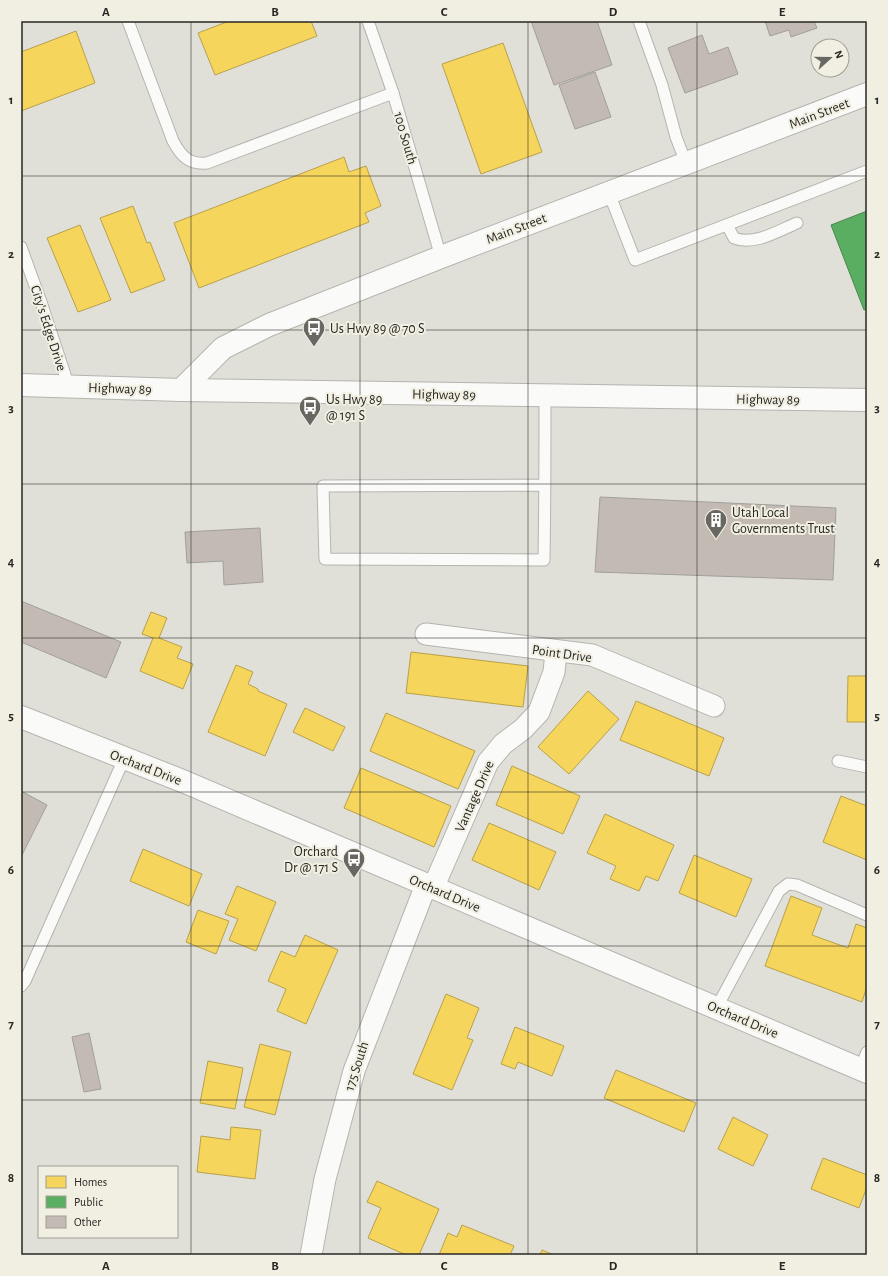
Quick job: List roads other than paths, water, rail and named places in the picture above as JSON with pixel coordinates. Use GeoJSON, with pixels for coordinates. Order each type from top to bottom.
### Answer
{"type":"FeatureCollection","features":[{"type":"Feature","properties":{"kind":"main road","name":"Main Street"},"geometry":{"type":"LineString","coordinates":[[181,390],[223,348],[269,325],[441,257],[867,94]]}},
{"type":"Feature","properties":{"kind":"main road","name":"Highway 89"},"geometry":{"type":"LineString","coordinates":[[21,385],[181,390],[867,400]]}},
{"type":"Feature","properties":{"kind":"main road","name":"Orchard Drive"},"geometry":{"type":"LineString","coordinates":[[21,717],[185,782],[717,1007],[865,1064]]}},
{"type":"Feature","properties":{"kind":"street","name":"Point Drive"},"geometry":{"type":"LineString","coordinates":[[426,634],[592,656],[609,661],[714,706]]}},
{"type":"Feature","properties":{"kind":"street","name":"Vantage Drive"},"geometry":{"type":"LineString","coordinates":[[430,886],[488,762],[503,744],[528,725],[539,712],[554,672],[556,652]]}},
{"type":"Feature","properties":{"kind":"street","name":"175 South"},"geometry":{"type":"LineString","coordinates":[[311,1255],[325,1179],[354,1071],[430,886]]}},
{"type":"Feature","properties":{"kind":"lane"},"geometry":{"type":"LineString","coordinates":[[128,21],[174,141],[182,155],[194,163],[207,163],[393,93]]}},
{"type":"Feature","properties":{"kind":"lane","name":"100 South"},"geometry":{"type":"LineString","coordinates":[[368,21],[393,93],[441,257]]}},
{"type":"Feature","properties":{"kind":"lane"},"geometry":{"type":"LineString","coordinates":[[639,21],[662,85],[676,137],[686,163]]}},
{"type":"Feature","properties":{"kind":"lane"},"geometry":{"type":"LineString","coordinates":[[609,193],[635,260],[867,171]]}},
{"type":"Feature","properties":{"kind":"lane"},"geometry":{"type":"LineString","coordinates":[[727,225],[734,238],[744,241],[756,239],[797,223]]}},
{"type":"Feature","properties":{"kind":"lane","name":"City's Edge Drive"},"geometry":{"type":"LineString","coordinates":[[21,247],[69,387]]}},
{"type":"Feature","properties":{"kind":"lane"},"geometry":{"type":"LineString","coordinates":[[545,395],[545,485],[544,560],[325,559],[323,486],[545,485]]}},
{"type":"Feature","properties":{"kind":"lane"},"geometry":{"type":"LineString","coordinates":[[21,986],[25,981],[124,758]]}},
{"type":"Feature","properties":{"kind":"lane"},"geometry":{"type":"LineString","coordinates":[[838,761],[867,767]]}},
{"type":"Feature","properties":{"kind":"lane"},"geometry":{"type":"LineString","coordinates":[[717,1007],[779,890],[788,884],[797,885],[867,915]]}},
{"type":"Feature","properties":{"kind":"place","name":"Us Hwy 89 @ 70 S"},"geometry":{"type":"Point","coordinates":[314,348]}},
{"type":"Feature","properties":{"kind":"place","name":"Us Hwy 89 @ 191 S"},"geometry":{"type":"Point","coordinates":[310,426]}},
{"type":"Feature","properties":{"kind":"place","name":"Utah Local Governments Trust"},"geometry":{"type":"Point","coordinates":[716,540]}},
{"type":"Feature","properties":{"kind":"place","name":"Orchard Dr @ 171 S"},"geometry":{"type":"Point","coordinates":[354,878]}}]}
